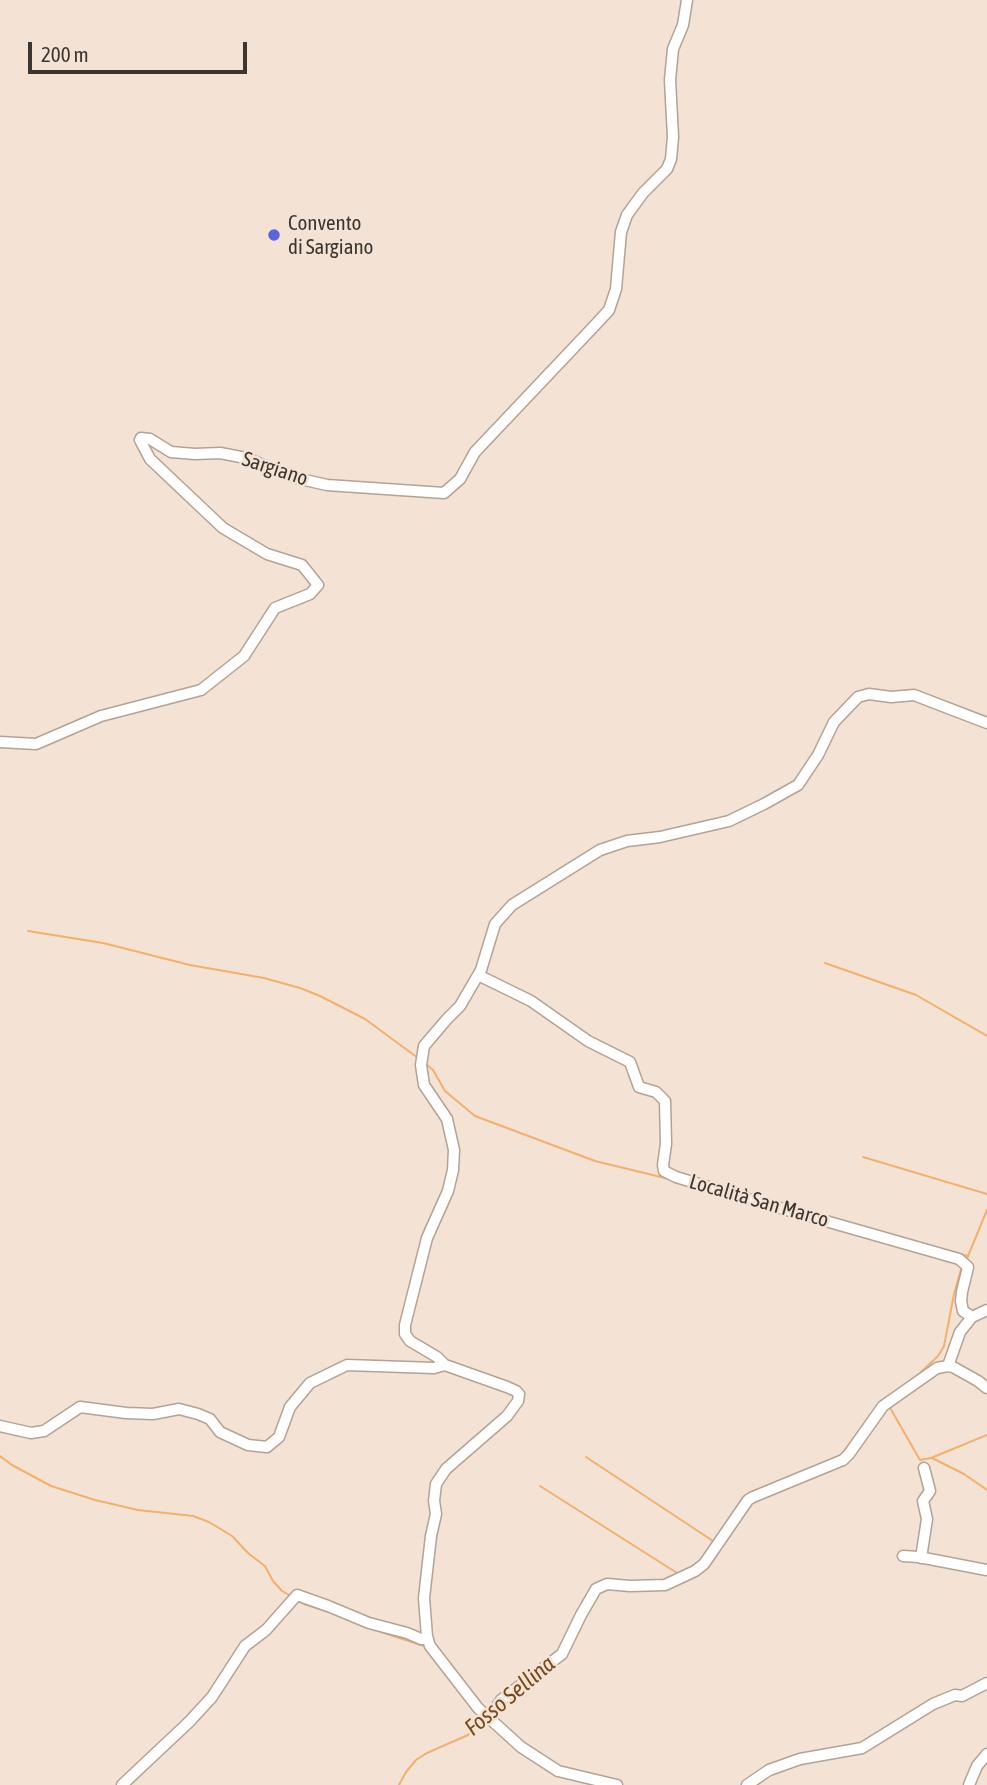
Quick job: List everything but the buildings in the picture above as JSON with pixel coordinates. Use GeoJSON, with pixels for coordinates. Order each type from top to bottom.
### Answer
{"type":"FeatureCollection","features":[{"type":"Feature","properties":{"kind":"street","name":"Sargiano"},"geometry":{"type":"LineString","coordinates":[[0,742],[36,744],[101,716],[201,691],[244,656],[275,608],[310,594],[318,585],[302,565],[267,554],[223,528],[150,459],[141,438],[150,439],[171,452],[220,453],[246,458],[296,478],[327,485],[444,493],[460,479],[475,452],[608,310],[616,289],[621,232],[627,215],[643,193],[667,169],[671,159],[673,137],[670,80],[673,49],[687,0]]}},
{"type":"Feature","properties":{"kind":"street"},"geometry":{"type":"LineString","coordinates":[[617,1785],[558,1771],[521,1747],[487,1717],[430,1646],[428,1639],[424,1598],[436,1514],[436,1484],[446,1469],[507,1416],[518,1401],[519,1395],[507,1387],[445,1365],[410,1341],[405,1334],[427,1238],[453,1170],[454,1150],[447,1119],[424,1085],[421,1065],[424,1046],[460,1006],[478,975],[495,924],[512,905],[600,850],[627,841],[729,821],[798,785],[818,755],[834,722],[852,702],[863,695],[914,695],[987,723]]}},
{"type":"Feature","properties":{"kind":"street","name":"Località San Marco"},"geometry":{"type":"LineString","coordinates":[[478,975],[531,1001],[588,1041],[630,1062],[639,1087],[656,1092],[665,1101],[664,1171],[738,1196],[959,1259],[968,1267],[962,1292],[963,1311],[972,1317]]}},
{"type":"Feature","properties":{"kind":"street"},"geometry":{"type":"LineString","coordinates":[[948,1366],[960,1332],[972,1317],[987,1310]]}},
{"type":"Feature","properties":{"kind":"street"},"geometry":{"type":"LineString","coordinates":[[0,1426],[31,1433],[44,1431],[80,1407],[127,1413],[179,1409],[210,1419],[220,1432],[248,1446],[267,1447],[279,1437],[290,1407],[310,1383],[347,1365],[434,1368],[445,1365]]}},
{"type":"Feature","properties":{"kind":"street"},"geometry":{"type":"LineString","coordinates":[[487,1717],[502,1700],[562,1654],[593,1594],[601,1586],[665,1586],[695,1571],[704,1564],[748,1500],[843,1460],[883,1406],[937,1368],[948,1366],[987,1388]]}},
{"type":"Feature","properties":{"kind":"street"},"geometry":{"type":"LineString","coordinates":[[921,1558],[927,1518],[923,1500],[930,1491],[924,1468]]}},
{"type":"Feature","properties":{"kind":"street"},"geometry":{"type":"LineString","coordinates":[[903,1556],[987,1570]]}},
{"type":"Feature","properties":{"kind":"street"},"geometry":{"type":"LineString","coordinates":[[122,1785],[189,1722],[212,1697],[245,1646],[265,1630],[295,1598],[428,1639]]}},
{"type":"Feature","properties":{"kind":"street"},"geometry":{"type":"LineString","coordinates":[[747,1785],[769,1770],[800,1759],[862,1748],[933,1704],[954,1695],[962,1696],[987,1683]]}},
{"type":"Feature","properties":{"kind":"street"},"geometry":{"type":"LineString","coordinates":[[969,1785],[977,1766],[987,1754]]}},
{"type":"Feature","properties":{"kind":"waterway"},"geometry":{"type":"LineString","coordinates":[[28,931],[103,943],[300,988],[365,1019],[418,1058]]}},
{"type":"Feature","properties":{"kind":"waterway"},"geometry":{"type":"LineString","coordinates":[[825,963],[916,995],[987,1036]]}},
{"type":"Feature","properties":{"kind":"waterway"},"geometry":{"type":"LineString","coordinates":[[425,1063],[433,1070],[445,1091],[475,1116],[595,1161],[669,1179]]}},
{"type":"Feature","properties":{"kind":"waterway"},"geometry":{"type":"LineString","coordinates":[[863,1157],[987,1194]]}},
{"type":"Feature","properties":{"kind":"waterway","name":"Fosso Sellina"},"geometry":{"type":"LineString","coordinates":[[966,1261],[987,1210]]}},
{"type":"Feature","properties":{"kind":"waterway"},"geometry":{"type":"LineString","coordinates":[[952,1252],[968,1256]]}},
{"type":"Feature","properties":{"kind":"waterway","name":"Fosso Sellina"},"geometry":{"type":"LineString","coordinates":[[916,1377],[938,1356],[944,1346],[962,1266]]}},
{"type":"Feature","properties":{"kind":"waterway"},"geometry":{"type":"LineString","coordinates":[[889,1406],[920,1460],[987,1435]]}},
{"type":"Feature","properties":{"kind":"waterway","name":"Fosso Sellina"},"geometry":{"type":"LineString","coordinates":[[842,1454],[876,1408]]}},
{"type":"Feature","properties":{"kind":"waterway"},"geometry":{"type":"LineString","coordinates":[[0,1456],[51,1486],[95,1500],[138,1510],[193,1516],[209,1522],[232,1536],[265,1566],[282,1591],[291,1596]]}},
{"type":"Feature","properties":{"kind":"waterway"},"geometry":{"type":"LineString","coordinates":[[586,1457],[713,1541]]}},
{"type":"Feature","properties":{"kind":"waterway"},"geometry":{"type":"LineString","coordinates":[[932,1458],[964,1474],[987,1490]]}},
{"type":"Feature","properties":{"kind":"waterway"},"geometry":{"type":"LineString","coordinates":[[540,1486],[677,1573]]}},
{"type":"Feature","properties":{"kind":"waterway","name":"Fosso Sellina"},"geometry":{"type":"LineString","coordinates":[[749,1493],[760,1489]]}},
{"type":"Feature","properties":{"kind":"waterway","name":"Fosso Sellina"},"geometry":{"type":"LineString","coordinates":[[720,1532],[745,1497]]}},
{"type":"Feature","properties":{"kind":"waterway"},"geometry":{"type":"LineString","coordinates":[[299,1601],[424,1646]]}},
{"type":"Feature","properties":{"kind":"waterway","name":"Fosso Sellina"},"geometry":{"type":"LineString","coordinates":[[399,1785],[416,1760],[468,1735],[484,1719]]}},
{"type":"Feature","properties":{"kind":"place","name":"Convento di Sargiano"},"geometry":{"type":"Point","coordinates":[274,235]}}]}
